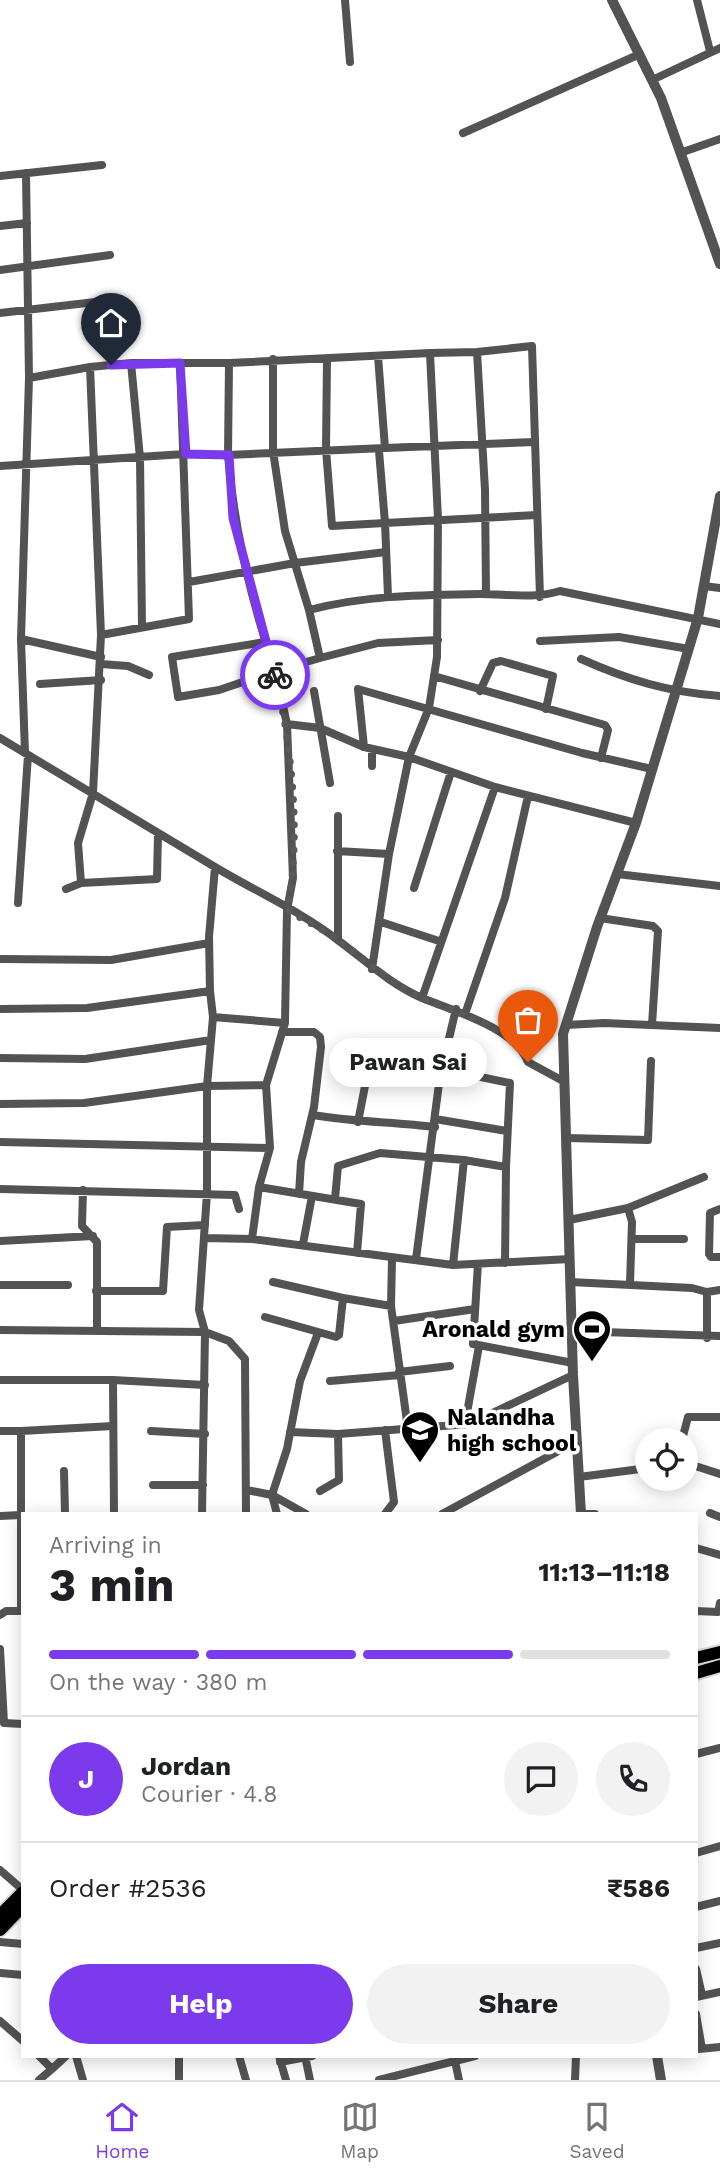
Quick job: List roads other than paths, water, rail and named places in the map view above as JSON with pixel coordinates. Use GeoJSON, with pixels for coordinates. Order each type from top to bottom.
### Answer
{"type":"FeatureCollection","features":[{"type":"Feature","properties":{"kind":"main road"},"geometry":{"type":"LineString","coordinates":[[698,1657],[720,1651]]}},
{"type":"Feature","properties":{"kind":"main road"},"geometry":{"type":"LineString","coordinates":[[698,1672],[720,1666]]}},
{"type":"Feature","properties":{"kind":"main road"},"geometry":{"type":"LineString","coordinates":[[0,1915],[21,1893]]}},
{"type":"Feature","properties":{"kind":"main road"},"geometry":{"type":"LineString","coordinates":[[0,1930],[21,1908]]}},
{"type":"Feature","properties":{"kind":"street"},"geometry":{"type":"LineString","coordinates":[[345,0],[350,62]]}},
{"type":"Feature","properties":{"kind":"street"},"geometry":{"type":"LineString","coordinates":[[698,0],[710,51]]}},
{"type":"Feature","properties":{"kind":"street"},"geometry":{"type":"LineString","coordinates":[[617,1],[652,80],[720,264]]}},
{"type":"Feature","properties":{"kind":"street"},"geometry":{"type":"LineString","coordinates":[[652,80],[720,48]]}},
{"type":"Feature","properties":{"kind":"street"},"geometry":{"type":"LineString","coordinates":[[463,133],[640,54]]}},
{"type":"Feature","properties":{"kind":"street"},"geometry":{"type":"LineString","coordinates":[[680,153],[720,139]]}},
{"type":"Feature","properties":{"kind":"street"},"geometry":{"type":"LineString","coordinates":[[0,176],[102,165]]}},
{"type":"Feature","properties":{"kind":"street"},"geometry":{"type":"LineString","coordinates":[[18,903],[27,754],[20,639],[29,378],[26,173]]}},
{"type":"Feature","properties":{"kind":"street"},"geometry":{"type":"LineString","coordinates":[[0,226],[27,223]]}},
{"type":"Feature","properties":{"kind":"street"},"geometry":{"type":"LineString","coordinates":[[0,270],[110,255]]}},
{"type":"Feature","properties":{"kind":"street"},"geometry":{"type":"LineString","coordinates":[[0,313],[104,301]]}},
{"type":"Feature","properties":{"kind":"street"},"geometry":{"type":"LineString","coordinates":[[29,378],[131,363],[327,359],[477,352],[532,346],[540,597]]}},
{"type":"Feature","properties":{"kind":"street"},"geometry":{"type":"LineString","coordinates":[[477,352],[486,516],[486,594]]}},
{"type":"Feature","properties":{"kind":"street"},"geometry":{"type":"LineString","coordinates":[[372,969],[389,854],[409,757],[429,708],[438,640],[438,519],[432,445],[430,353]]}},
{"type":"Feature","properties":{"kind":"street"},"geometry":{"type":"LineString","coordinates":[[378,356],[388,596]]}},
{"type":"Feature","properties":{"kind":"street"},"geometry":{"type":"LineString","coordinates":[[273,359],[273,451],[285,531],[309,610],[320,658]]}},
{"type":"Feature","properties":{"kind":"street"},"geometry":{"type":"LineString","coordinates":[[327,359],[326,449],[332,526],[537,515]]}},
{"type":"Feature","properties":{"kind":"street"},"geometry":{"type":"LineString","coordinates":[[131,363],[141,458],[142,627]]}},
{"type":"Feature","properties":{"kind":"street"},"geometry":{"type":"LineString","coordinates":[[101,635],[189,619],[186,454],[180,363]]}},
{"type":"Feature","properties":{"kind":"street"},"geometry":{"type":"LineString","coordinates":[[229,363],[229,455],[233,518],[287,724],[294,844],[293,878],[287,910],[285,1023],[266,1085],[270,1147],[259,1187],[252,1239]]}},
{"type":"Feature","properties":{"kind":"street"},"geometry":{"type":"LineString","coordinates":[[81,883],[78,843],[93,793],[101,680],[96,459],[90,367]]}},
{"type":"Feature","properties":{"kind":"street"},"geometry":{"type":"LineString","coordinates":[[0,466],[186,454],[229,455],[326,449],[382,450],[432,445],[535,442]]}},
{"type":"Feature","properties":{"kind":"street"},"geometry":{"type":"LineString","coordinates":[[581,1512],[573,1375],[563,1034],[600,918],[636,823],[689,649],[718,522],[720,496]]}},
{"type":"Feature","properties":{"kind":"street"},"geometry":{"type":"LineString","coordinates":[[188,582],[247,574],[295,563],[386,552]]}},
{"type":"Feature","properties":{"kind":"street"},"geometry":{"type":"LineString","coordinates":[[705,586],[720,588]]}},
{"type":"Feature","properties":{"kind":"street"},"geometry":{"type":"LineString","coordinates":[[309,610],[342,601],[388,596],[486,594],[540,597],[560,591],[720,624]]}},
{"type":"Feature","properties":{"kind":"street"},"geometry":{"type":"LineString","coordinates":[[540,642],[628,638],[689,649]]}},
{"type":"Feature","properties":{"kind":"street"},"geometry":{"type":"LineString","coordinates":[[20,639],[128,666],[149,675]]}},
{"type":"Feature","properties":{"kind":"street"},"geometry":{"type":"LineString","coordinates":[[265,642],[173,655],[177,697],[219,690],[275,671],[378,643],[438,640]]}},
{"type":"Feature","properties":{"kind":"street"},"geometry":{"type":"LineString","coordinates":[[581,659],[620,676],[676,692],[720,696]]}},
{"type":"Feature","properties":{"kind":"street"},"geometry":{"type":"LineString","coordinates":[[480,691],[493,663],[501,661],[553,676],[546,709]]}},
{"type":"Feature","properties":{"kind":"street"},"geometry":{"type":"LineString","coordinates":[[434,676],[608,727],[601,758]]}},
{"type":"Feature","properties":{"kind":"street"},"geometry":{"type":"LineString","coordinates":[[40,684],[101,680]]}},
{"type":"Feature","properties":{"kind":"street"},"geometry":{"type":"LineString","coordinates":[[372,766],[358,689],[601,758],[652,769]]}},
{"type":"Feature","properties":{"kind":"street"},"geometry":{"type":"LineString","coordinates":[[314,691],[330,783]]}},
{"type":"Feature","properties":{"kind":"street"},"geometry":{"type":"LineString","coordinates":[[287,724],[320,729],[368,748],[409,757],[495,787],[636,823]]}},
{"type":"Feature","properties":{"kind":"street"},"geometry":{"type":"LineString","coordinates":[[0,738],[338,940],[372,969],[422,998],[465,1014],[523,1050],[528,1062],[563,1081]]}},
{"type":"Feature","properties":{"kind":"street"},"geometry":{"type":"LineString","coordinates":[[414,888],[452,772]]}},
{"type":"Feature","properties":{"kind":"street"},"geometry":{"type":"LineString","coordinates":[[422,998],[439,941],[495,787]]}},
{"type":"Feature","properties":{"kind":"street"},"geometry":{"type":"LineString","coordinates":[[465,1014],[505,898],[528,796]]}},
{"type":"Feature","properties":{"kind":"street"},"geometry":{"type":"LineString","coordinates":[[338,816],[338,940]]}},
{"type":"Feature","properties":{"kind":"street"},"geometry":{"type":"LineString","coordinates":[[66,889],[81,883],[157,879],[158,833]]}},
{"type":"Feature","properties":{"kind":"street"},"geometry":{"type":"LineString","coordinates":[[337,851],[389,854]]}},
{"type":"Feature","properties":{"kind":"street"},"geometry":{"type":"LineString","coordinates":[[202,1512],[205,1332],[199,1310],[207,1194],[207,1086],[213,1017],[209,990],[209,943],[215,867]]}},
{"type":"Feature","properties":{"kind":"street"},"geometry":{"type":"LineString","coordinates":[[617,874],[720,886]]}},
{"type":"Feature","properties":{"kind":"street"},"geometry":{"type":"LineString","coordinates":[[600,918],[653,926],[658,932],[652,1025]]}},
{"type":"Feature","properties":{"kind":"street"},"geometry":{"type":"LineString","coordinates":[[381,922],[439,941]]}},
{"type":"Feature","properties":{"kind":"street"},"geometry":{"type":"LineString","coordinates":[[0,959],[111,960],[209,943]]}},
{"type":"Feature","properties":{"kind":"street"},"geometry":{"type":"LineString","coordinates":[[0,1009],[87,1009],[209,990]]}},
{"type":"Feature","properties":{"kind":"street"},"geometry":{"type":"LineString","coordinates":[[416,1259],[441,1073],[456,1009]]}},
{"type":"Feature","properties":{"kind":"street"},"geometry":{"type":"LineString","coordinates":[[213,1017],[285,1023]]}},
{"type":"Feature","properties":{"kind":"street"},"geometry":{"type":"LineString","coordinates":[[566,1025],[720,1028]]}},
{"type":"Feature","properties":{"kind":"street"},"geometry":{"type":"LineString","coordinates":[[282,1032],[314,1032],[320,1037],[313,1115],[301,1162],[299,1194]]}},
{"type":"Feature","properties":{"kind":"street"},"geometry":{"type":"LineString","coordinates":[[0,1058],[85,1059],[211,1040]]}},
{"type":"Feature","properties":{"kind":"street"},"geometry":{"type":"LineString","coordinates":[[567,1138],[648,1140],[651,1060]]}},
{"type":"Feature","properties":{"kind":"street"},"geometry":{"type":"LineString","coordinates":[[358,1122],[365,1086],[374,1072],[386,1070],[441,1073],[510,1083],[505,1264]]}},
{"type":"Feature","properties":{"kind":"street"},"geometry":{"type":"LineString","coordinates":[[0,1104],[84,1103],[207,1086],[266,1085]]}},
{"type":"Feature","properties":{"kind":"street"},"geometry":{"type":"LineString","coordinates":[[313,1115],[358,1122],[435,1123],[507,1132]]}},
{"type":"Feature","properties":{"kind":"street"},"geometry":{"type":"LineString","coordinates":[[0,1142],[270,1147]]}},
{"type":"Feature","properties":{"kind":"street"},"geometry":{"type":"LineString","coordinates":[[335,1199],[339,1166],[380,1153],[431,1156],[506,1167]]}},
{"type":"Feature","properties":{"kind":"street"},"geometry":{"type":"LineString","coordinates":[[453,1265],[464,1160]]}},
{"type":"Feature","properties":{"kind":"street"},"geometry":{"type":"LineString","coordinates":[[569,1220],[628,1208],[704,1177]]}},
{"type":"Feature","properties":{"kind":"street"},"geometry":{"type":"LineString","coordinates":[[259,1187],[361,1204],[357,1253]]}},
{"type":"Feature","properties":{"kind":"street"},"geometry":{"type":"LineString","coordinates":[[0,1189],[235,1195],[239,1209]]}},
{"type":"Feature","properties":{"kind":"street"},"geometry":{"type":"LineString","coordinates":[[82,1189],[81,1222],[97,1242],[97,1330]]}},
{"type":"Feature","properties":{"kind":"street"},"geometry":{"type":"LineString","coordinates":[[303,1244],[312,1196]]}},
{"type":"Feature","properties":{"kind":"street"},"geometry":{"type":"LineString","coordinates":[[628,1208],[632,1222],[630,1284]]}},
{"type":"Feature","properties":{"kind":"street"},"geometry":{"type":"LineString","coordinates":[[720,1209],[710,1213],[709,1254],[711,1257],[720,1257]]}},
{"type":"Feature","properties":{"kind":"street"},"geometry":{"type":"LineString","coordinates":[[96,1291],[163,1291],[167,1227],[205,1225]]}},
{"type":"Feature","properties":{"kind":"street"},"geometry":{"type":"LineString","coordinates":[[0,1241],[93,1236]]}},
{"type":"Feature","properties":{"kind":"street"},"geometry":{"type":"LineString","coordinates":[[205,1238],[303,1244],[393,1259],[416,1259],[453,1265],[569,1259]]}},
{"type":"Feature","properties":{"kind":"street"},"geometry":{"type":"LineString","coordinates":[[632,1239],[684,1239]]}},
{"type":"Feature","properties":{"kind":"street"},"geometry":{"type":"LineString","coordinates":[[393,1259],[391,1306],[408,1429]]}},
{"type":"Feature","properties":{"kind":"street"},"geometry":{"type":"LineString","coordinates":[[478,1264],[473,1344],[573,1363]]}},
{"type":"Feature","properties":{"kind":"street"},"geometry":{"type":"LineString","coordinates":[[273,1282],[391,1306]]}},
{"type":"Feature","properties":{"kind":"street"},"geometry":{"type":"LineString","coordinates":[[570,1282],[692,1288],[707,1292],[720,1290]]}},
{"type":"Feature","properties":{"kind":"street"},"geometry":{"type":"LineString","coordinates":[[0,1285],[68,1285]]}},
{"type":"Feature","properties":{"kind":"street"},"geometry":{"type":"LineString","coordinates":[[707,1292],[707,1338]]}},
{"type":"Feature","properties":{"kind":"street"},"geometry":{"type":"LineString","coordinates":[[265,1317],[318,1333],[339,1335],[343,1298]]}},
{"type":"Feature","properties":{"kind":"street"},"geometry":{"type":"LineString","coordinates":[[394,1321],[475,1312]]}},
{"type":"Feature","properties":{"kind":"street"},"geometry":{"type":"LineString","coordinates":[[0,1330],[205,1332],[229,1341],[245,1359],[246,1512]]}},
{"type":"Feature","properties":{"kind":"street"},"geometry":{"type":"LineString","coordinates":[[573,1331],[707,1338],[720,1336]]}},
{"type":"Feature","properties":{"kind":"street"},"geometry":{"type":"LineString","coordinates":[[276,1512],[272,1495],[290,1432],[300,1381],[318,1333]]}},
{"type":"Feature","properties":{"kind":"street"},"geometry":{"type":"LineString","coordinates":[[465,1424],[479,1346]]}},
{"type":"Feature","properties":{"kind":"street"},"geometry":{"type":"LineString","coordinates":[[330,1381],[450,1366]]}},
{"type":"Feature","properties":{"kind":"street"},"geometry":{"type":"LineString","coordinates":[[290,1432],[338,1434],[465,1424],[573,1375]]}},
{"type":"Feature","properties":{"kind":"street"},"geometry":{"type":"LineString","coordinates":[[0,1380],[113,1380],[205,1385]]}},
{"type":"Feature","properties":{"kind":"street"},"geometry":{"type":"LineString","coordinates":[[113,1380],[114,1512]]}},
{"type":"Feature","properties":{"kind":"street"},"geometry":{"type":"LineString","coordinates":[[685,1428],[688,1417],[720,1417]]}},
{"type":"Feature","properties":{"kind":"street"},"geometry":{"type":"LineString","coordinates":[[0,1431],[113,1426]]}},
{"type":"Feature","properties":{"kind":"street"},"geometry":{"type":"LineString","coordinates":[[385,1430],[394,1502],[386,1512]]}},
{"type":"Feature","properties":{"kind":"street"},"geometry":{"type":"LineString","coordinates":[[0,1516],[21,1516],[21,1431]]}},
{"type":"Feature","properties":{"kind":"street"},"geometry":{"type":"LineString","coordinates":[[150,1431],[205,1434]]}},
{"type":"Feature","properties":{"kind":"street"},"geometry":{"type":"LineString","coordinates":[[320,1491],[339,1480],[338,1434]]}},
{"type":"Feature","properties":{"kind":"street"},"geometry":{"type":"LineString","coordinates":[[446,1512],[577,1441]]}},
{"type":"Feature","properties":{"kind":"street"},"geometry":{"type":"LineString","coordinates":[[698,1468],[720,1474]]}},
{"type":"Feature","properties":{"kind":"street"},"geometry":{"type":"LineString","coordinates":[[579,1477],[635,1470]]}},
{"type":"Feature","properties":{"kind":"street"},"geometry":{"type":"LineString","coordinates":[[64,1471],[65,1512]]}},
{"type":"Feature","properties":{"kind":"street"},"geometry":{"type":"LineString","coordinates":[[153,1485],[203,1485]]}},
{"type":"Feature","properties":{"kind":"street"},"geometry":{"type":"LineString","coordinates":[[247,1490],[272,1495],[302,1512]]}},
{"type":"Feature","properties":{"kind":"street"},"geometry":{"type":"LineString","coordinates":[[710,1513],[720,1517]]}},
{"type":"Feature","properties":{"kind":"street"},"geometry":{"type":"LineString","coordinates":[[698,1549],[720,1555]]}},
{"type":"Feature","properties":{"kind":"street"},"geometry":{"type":"LineString","coordinates":[[698,1611],[718,1612],[720,1603]]}},
{"type":"Feature","properties":{"kind":"street"},"geometry":{"type":"LineString","coordinates":[[0,1615],[21,1611]]}},
{"type":"Feature","properties":{"kind":"street"},"geometry":{"type":"LineString","coordinates":[[0,1649],[4,1723],[21,1724]]}},
{"type":"Feature","properties":{"kind":"street"},"geometry":{"type":"LineString","coordinates":[[698,1754],[720,1748]]}},
{"type":"Feature","properties":{"kind":"street"},"geometry":{"type":"LineString","coordinates":[[698,1852],[720,1846]]}},
{"type":"Feature","properties":{"kind":"street"},"geometry":{"type":"LineString","coordinates":[[0,1870],[21,1889]]}},
{"type":"Feature","properties":{"kind":"street"},"geometry":{"type":"LineString","coordinates":[[698,1906],[720,1901]]}},
{"type":"Feature","properties":{"kind":"street"},"geometry":{"type":"LineString","coordinates":[[0,1942],[21,1944]]}},
{"type":"Feature","properties":{"kind":"street"},"geometry":{"type":"LineString","coordinates":[[698,1948],[720,1943]]}},
{"type":"Feature","properties":{"kind":"street"},"geometry":{"type":"LineString","coordinates":[[0,1973],[21,1977]]}},
{"type":"Feature","properties":{"kind":"street"},"geometry":{"type":"LineString","coordinates":[[699,1996],[720,1992]]}},
{"type":"Feature","properties":{"kind":"street"},"geometry":{"type":"LineString","coordinates":[[0,2021],[21,2039]]}},
{"type":"Feature","properties":{"kind":"street"},"geometry":{"type":"LineString","coordinates":[[699,2049],[720,2047]]}},
{"type":"Feature","properties":{"kind":"street"},"geometry":{"type":"LineString","coordinates":[[41,2058],[52,2069]]}},
{"type":"Feature","properties":{"kind":"street"},"geometry":{"type":"LineString","coordinates":[[39,2080],[64,2058]]}},
{"type":"Feature","properties":{"kind":"street"},"geometry":{"type":"LineString","coordinates":[[77,2058],[83,2080]]}},
{"type":"Feature","properties":{"kind":"street"},"geometry":{"type":"LineString","coordinates":[[179,2058],[179,2080]]}},
{"type":"Feature","properties":{"kind":"street"},"geometry":{"type":"LineString","coordinates":[[240,2058],[246,2080]]}},
{"type":"Feature","properties":{"kind":"street"},"geometry":{"type":"LineString","coordinates":[[307,2058],[310,2080]]}},
{"type":"Feature","properties":{"kind":"street"},"geometry":{"type":"LineString","coordinates":[[379,2080],[467,2058]]}},
{"type":"Feature","properties":{"kind":"street"},"geometry":{"type":"LineString","coordinates":[[575,2080],[576,2058]]}},
{"type":"Feature","properties":{"kind":"street"},"geometry":{"type":"LineString","coordinates":[[660,2058],[661,2080]]}},
{"type":"Feature","properties":{"kind":"street"},"geometry":{"type":"LineString","coordinates":[[280,2059],[286,2080]]}},
{"type":"Feature","properties":{"kind":"street"},"geometry":{"type":"LineString","coordinates":[[456,2061],[459,2080]]}},
{"type":"Feature","properties":{"kind":"place","name":"Pawan Sai"},"geometry":{"type":"Point","coordinates":[528,1062]}},
{"type":"Feature","properties":{"kind":"place","name":"Aronald gym"},"geometry":{"type":"Point","coordinates":[592,1363]}},
{"type":"Feature","properties":{"kind":"place","name":"Nalandha high school"},"geometry":{"type":"Point","coordinates":[420,1464]}}]}
